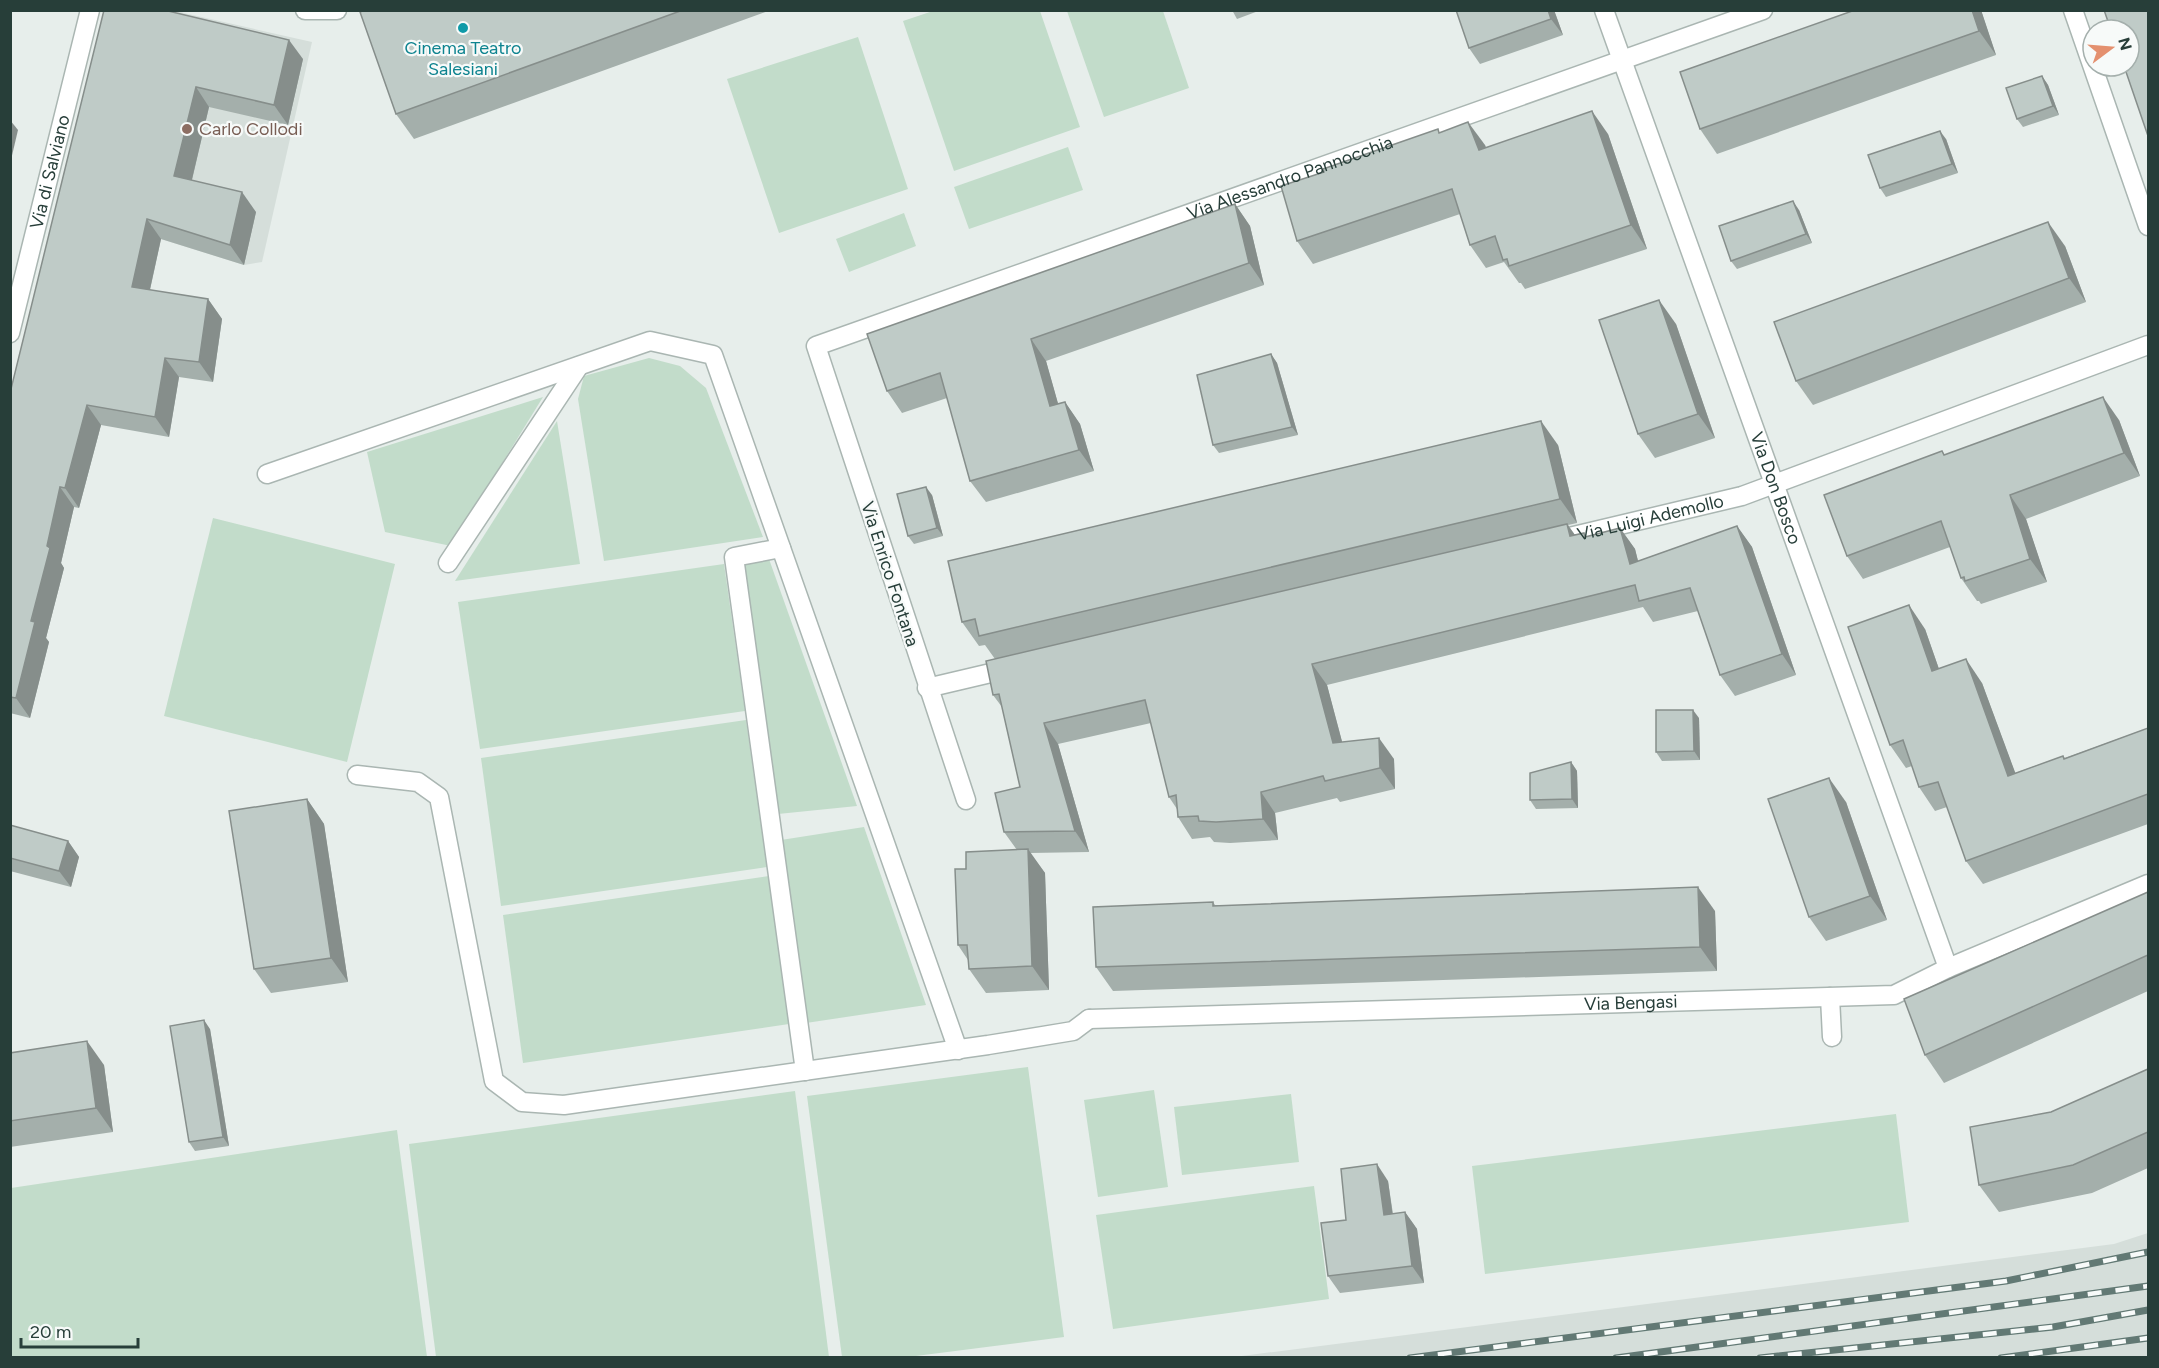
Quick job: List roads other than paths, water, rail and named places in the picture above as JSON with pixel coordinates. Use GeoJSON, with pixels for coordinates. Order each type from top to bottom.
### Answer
{"type":"FeatureCollection","features":[{"type":"Feature","properties":{"kind":"street","name":"Via di Salviano"},"geometry":{"type":"LineString","coordinates":[[10,333],[90,10]]}},
{"type":"Feature","properties":{"kind":"street"},"geometry":{"type":"LineString","coordinates":[[305,10],[318,13],[337,10]]}},
{"type":"Feature","properties":{"kind":"street","name":"Via Don Bosco"},"geometry":{"type":"LineString","coordinates":[[1604,10],[1948,968]]}},
{"type":"Feature","properties":{"kind":"street","name":"Via Alessandro Pannocchia"},"geometry":{"type":"LineString","coordinates":[[816,346],[1763,10]]}},
{"type":"Feature","properties":{"kind":"street"},"geometry":{"type":"LineString","coordinates":[[2073,10],[2148,226]]}},
{"type":"Feature","properties":{"kind":"street"},"geometry":{"type":"LineString","coordinates":[[267,474],[650,341],[713,355],[958,1050],[564,1105],[522,1102],[494,1081],[439,797],[418,782],[357,775]]}},
{"type":"Feature","properties":{"kind":"street","name":"Via Luigi Ademollo"},"geometry":{"type":"LineString","coordinates":[[1544,543],[1742,496],[2148,345]]}},
{"type":"Feature","properties":{"kind":"street","name":"Via Enrico Fontana"},"geometry":{"type":"LineString","coordinates":[[816,346],[927,688],[966,800]]}},
{"type":"Feature","properties":{"kind":"street"},"geometry":{"type":"LineString","coordinates":[[448,563],[579,366]]}},
{"type":"Feature","properties":{"kind":"street"},"geometry":{"type":"LineString","coordinates":[[781,548],[734,557],[805,1071]]}},
{"type":"Feature","properties":{"kind":"street"},"geometry":{"type":"LineString","coordinates":[[927,688],[1031,663]]}},
{"type":"Feature","properties":{"kind":"street","name":"Via Bengasi"},"geometry":{"type":"LineString","coordinates":[[958,1050],[1073,1031],[1089,1019],[1894,995],[1948,968],[2147,888]]}},
{"type":"Feature","properties":{"kind":"street"},"geometry":{"type":"LineString","coordinates":[[1830,997],[1832,1036]]}},
{"type":"Feature","properties":{"kind":"railway"},"geometry":{"type":"LineString","coordinates":[[1410,1358],[2006,1281],[2148,1252]]}},
{"type":"Feature","properties":{"kind":"railway"},"geometry":{"type":"LineString","coordinates":[[1616,1358],[2148,1286]]}},
{"type":"Feature","properties":{"kind":"railway"},"geometry":{"type":"LineString","coordinates":[[1760,1358],[2053,1327],[2148,1310]]}},
{"type":"Feature","properties":{"kind":"railway"},"geometry":{"type":"LineString","coordinates":[[2001,1358],[2148,1338]]}},
{"type":"Feature","properties":{"kind":"place","name":"Cinema Teatro Salesiani"},"geometry":{"type":"Point","coordinates":[463,28]}},
{"type":"Feature","properties":{"kind":"place","name":"Carlo Collodi"},"geometry":{"type":"Point","coordinates":[187,129]}}]}
